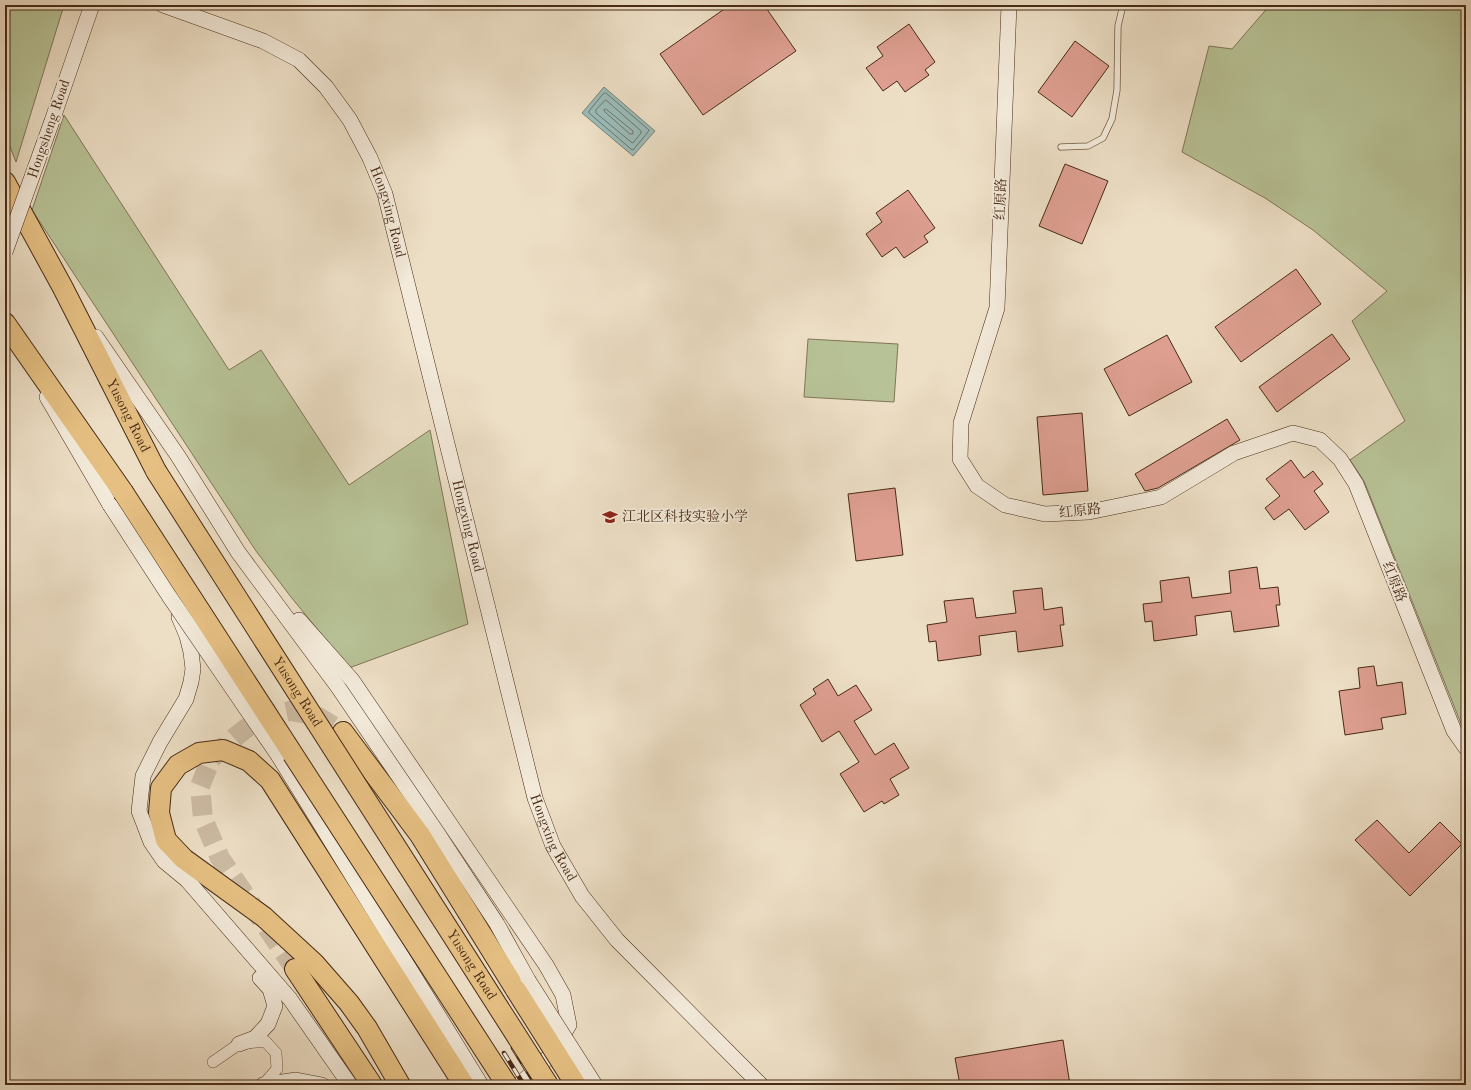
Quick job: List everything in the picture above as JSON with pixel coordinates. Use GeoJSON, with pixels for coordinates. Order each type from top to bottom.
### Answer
{"type":"FeatureCollection","features":[{"type":"Feature","properties":{"kind":"highway","name":"Yusong Road"},"geometry":{"type":"LineString","coordinates":[[5,182],[63,288],[156,471],[548,1085]]}},
{"type":"Feature","properties":{"kind":"highway"},"geometry":{"type":"LineString","coordinates":[[5,322],[116,499],[507,1085]]}},
{"type":"Feature","properties":{"kind":"highway"},"geometry":{"type":"LineString","coordinates":[[343,732],[420,835],[522,985],[576,1085]]}},
{"type":"Feature","properties":{"kind":"highway"},"geometry":{"type":"LineString","coordinates":[[400,1085],[367,1028],[345,998],[314,963],[264,917],[184,859],[166,840],[159,813],[161,788],[178,765],[199,753],[223,750],[249,761],[270,780],[474,1083]]}},
{"type":"Feature","properties":{"kind":"highway"},"geometry":{"type":"LineString","coordinates":[[295,969],[372,1085]]}},
{"type":"Feature","properties":{"kind":"main road","name":"Hongsheng Road"},"geometry":{"type":"LineString","coordinates":[[5,252],[92,5]]}},
{"type":"Feature","properties":{"kind":"main road","name":"Hongxing Road"},"geometry":{"type":"LineString","coordinates":[[164,5],[263,41],[299,60],[326,87],[350,120],[370,158],[385,194],[535,798],[553,846],[582,896],[617,940],[761,1085]]}},
{"type":"Feature","properties":{"kind":"main road","name":"红原路"},"geometry":{"type":"LineString","coordinates":[[1009,5],[997,308],[961,424],[960,459],[977,486],[1005,505],[1045,514],[1088,512],[1161,497],[1234,453],[1293,433],[1320,440],[1340,459],[1356,484],[1454,731],[1466,748]]}},
{"type":"Feature","properties":{"kind":"main road","name":"Yusong Road"},"geometry":{"type":"LineString","coordinates":[[63,288],[178,456],[238,552],[338,687],[438,834],[497,924],[522,985],[595,1085]]}},
{"type":"Feature","properties":{"kind":"main road"},"geometry":{"type":"LineString","coordinates":[[5,326],[116,499],[169,596],[187,636],[193,669],[191,682],[186,699],[160,742],[143,776],[139,811],[151,842],[187,895],[270,989],[274,1006],[268,1024],[255,1038],[239,1044]]}},
{"type":"Feature","properties":{"kind":"main road"},"geometry":{"type":"LineString","coordinates":[[238,552],[352,680],[546,964],[563,995],[569,1025],[551,1054],[519,1085]]}},
{"type":"Feature","properties":{"kind":"main road"},"geometry":{"type":"LineString","coordinates":[[169,596],[278,754],[474,1083]]}},
{"type":"Feature","properties":{"kind":"main road"},"geometry":{"type":"LineString","coordinates":[[164,861],[187,880],[290,999],[350,1085]]}},
{"type":"Feature","properties":{"kind":"main road"},"geometry":{"type":"LineString","coordinates":[[263,1085],[296,1080],[322,1085]]}},
{"type":"Feature","properties":{"kind":"street"},"geometry":{"type":"LineString","coordinates":[[213,1062],[239,1044],[265,1041],[276,1053],[277,1069],[263,1085]]}},
{"type":"Feature","properties":{"kind":"lane"},"geometry":{"type":"LineString","coordinates":[[1061,147],[1088,146],[1103,138],[1112,119],[1117,90],[1118,26],[1123,5]]}},
{"type":"Feature","properties":{"kind":"green space"},"geometry":{"type":"Polygon","coordinates":[[[5,5],[64,5],[16,162],[5,134],[5,5]]]}},
{"type":"Feature","properties":{"kind":"green space"},"geometry":{"type":"Polygon","coordinates":[[[1270,5],[1466,5],[1466,731],[1462,726],[1364,481],[1350,460],[1405,421],[1352,321],[1387,291],[1313,230],[1265,198],[1182,152],[1209,46],[1232,49],[1270,5]]]}},
{"type":"Feature","properties":{"kind":"green space"},"geometry":{"type":"Polygon","coordinates":[[[64,115],[229,370],[261,350],[349,485],[430,430],[468,624],[349,668],[291,597],[256,551],[32,210],[64,115]]]}},
{"type":"Feature","properties":{"kind":"green space"},"geometry":{"type":"Polygon","coordinates":[[[808,339],[898,344],[894,402],[804,397],[808,339]]]}},
{"type":"Feature","properties":{"kind":"water"},"geometry":{"type":"Polygon","coordinates":[[[604,87],[655,131],[633,156],[582,113],[604,87]]]}},
{"type":"Feature","properties":{"kind":"building"},"geometry":{"type":"Polygon","coordinates":[[[730,5],[764,5],[796,51],[703,115],[660,54],[730,5]]]}},
{"type":"Feature","properties":{"kind":"building"},"geometry":{"type":"Polygon","coordinates":[[[909,24],[935,62],[925,70],[929,75],[905,92],[897,81],[883,91],[866,68],[883,56],[877,47],[909,24]]]}},
{"type":"Feature","properties":{"kind":"building"},"geometry":{"type":"Polygon","coordinates":[[[1075,41],[1109,66],[1072,117],[1038,92],[1075,41]]]}},
{"type":"Feature","properties":{"kind":"building"},"geometry":{"type":"Polygon","coordinates":[[[1065,164],[1108,181],[1082,244],[1039,226],[1065,164]]]}},
{"type":"Feature","properties":{"kind":"building"},"geometry":{"type":"Polygon","coordinates":[[[908,190],[935,228],[924,236],[928,242],[904,258],[896,247],[882,257],[866,234],[882,222],[876,213],[908,190]]]}},
{"type":"Feature","properties":{"kind":"building"},"geometry":{"type":"Polygon","coordinates":[[[1296,269],[1321,304],[1241,362],[1215,327],[1296,269]]]}},
{"type":"Feature","properties":{"kind":"building"},"geometry":{"type":"Polygon","coordinates":[[[1332,334],[1350,359],[1277,412],[1259,387],[1332,334]]]}},
{"type":"Feature","properties":{"kind":"building"},"geometry":{"type":"Polygon","coordinates":[[[1167,335],[1192,382],[1129,416],[1104,369],[1167,335]]]}},
{"type":"Feature","properties":{"kind":"building"},"geometry":{"type":"Polygon","coordinates":[[[1082,413],[1088,491],[1043,495],[1037,417],[1082,413]]]}},
{"type":"Feature","properties":{"kind":"building"},"geometry":{"type":"Polygon","coordinates":[[[1227,419],[1240,440],[1158,488],[1145,491],[1135,474],[1227,419]]]}},
{"type":"Feature","properties":{"kind":"building"},"geometry":{"type":"Polygon","coordinates":[[[1291,460],[1304,478],[1313,471],[1323,484],[1314,491],[1329,512],[1305,530],[1289,509],[1274,520],[1265,508],[1280,496],[1266,479],[1291,460]]]}},
{"type":"Feature","properties":{"kind":"building"},"geometry":{"type":"Polygon","coordinates":[[[895,488],[903,555],[856,561],[848,494],[895,488]]]}},
{"type":"Feature","properties":{"kind":"building"},"geometry":{"type":"Polygon","coordinates":[[[1257,567],[1260,589],[1278,587],[1280,605],[1276,605],[1279,626],[1234,632],[1231,611],[1195,616],[1197,635],[1154,641],[1152,621],[1145,622],[1143,604],[1162,602],[1160,581],[1189,577],[1192,598],[1231,593],[1229,571],[1257,567]]]}},
{"type":"Feature","properties":{"kind":"building"},"geometry":{"type":"Polygon","coordinates":[[[1042,588],[1044,610],[1062,607],[1064,625],[1060,625],[1063,646],[1018,652],[1016,631],[979,636],[981,655],[938,661],[936,641],[929,642],[927,625],[947,622],[944,601],[973,598],[976,618],[1016,613],[1013,591],[1042,588]]]}},
{"type":"Feature","properties":{"kind":"building"},"geometry":{"type":"Polygon","coordinates":[[[1374,666],[1377,686],[1402,682],[1406,714],[1381,718],[1383,729],[1345,735],[1339,691],[1360,688],[1358,668],[1374,666]]]}},
{"type":"Feature","properties":{"kind":"building"},"geometry":{"type":"Polygon","coordinates":[[[828,679],[838,696],[856,685],[872,710],[854,721],[875,755],[894,743],[909,768],[890,779],[899,795],[884,804],[882,801],[864,812],[840,774],[859,762],[839,731],[822,742],[800,705],[816,694],[813,689],[828,679]]]}},
{"type":"Feature","properties":{"kind":"building"},"geometry":{"type":"Polygon","coordinates":[[[1377,820],[1409,853],[1440,822],[1462,844],[1410,896],[1355,840],[1377,820]]]}},
{"type":"Feature","properties":{"kind":"building"},"geometry":{"type":"Polygon","coordinates":[[[1063,1040],[1070,1085],[960,1085],[955,1058],[1063,1040]]]}},
{"type":"Feature","properties":{"kind":"tunnel"},"geometry":{"type":"LineString","coordinates":[[295,969],[220,858],[203,819],[200,786],[211,759],[235,737],[261,717],[290,711],[315,715],[343,732]]}},
{"type":"Feature","properties":{"kind":"railway"},"geometry":{"type":"LineString","coordinates":[[513,1048],[536,1085]]}},
{"type":"Feature","properties":{"kind":"railway"},"geometry":{"type":"LineString","coordinates":[[504,1053],[524,1085]]}},
{"type":"Feature","properties":{"kind":"place","name":"江北区科技实验小学"},"geometry":{"type":"Point","coordinates":[610,517]}}]}
